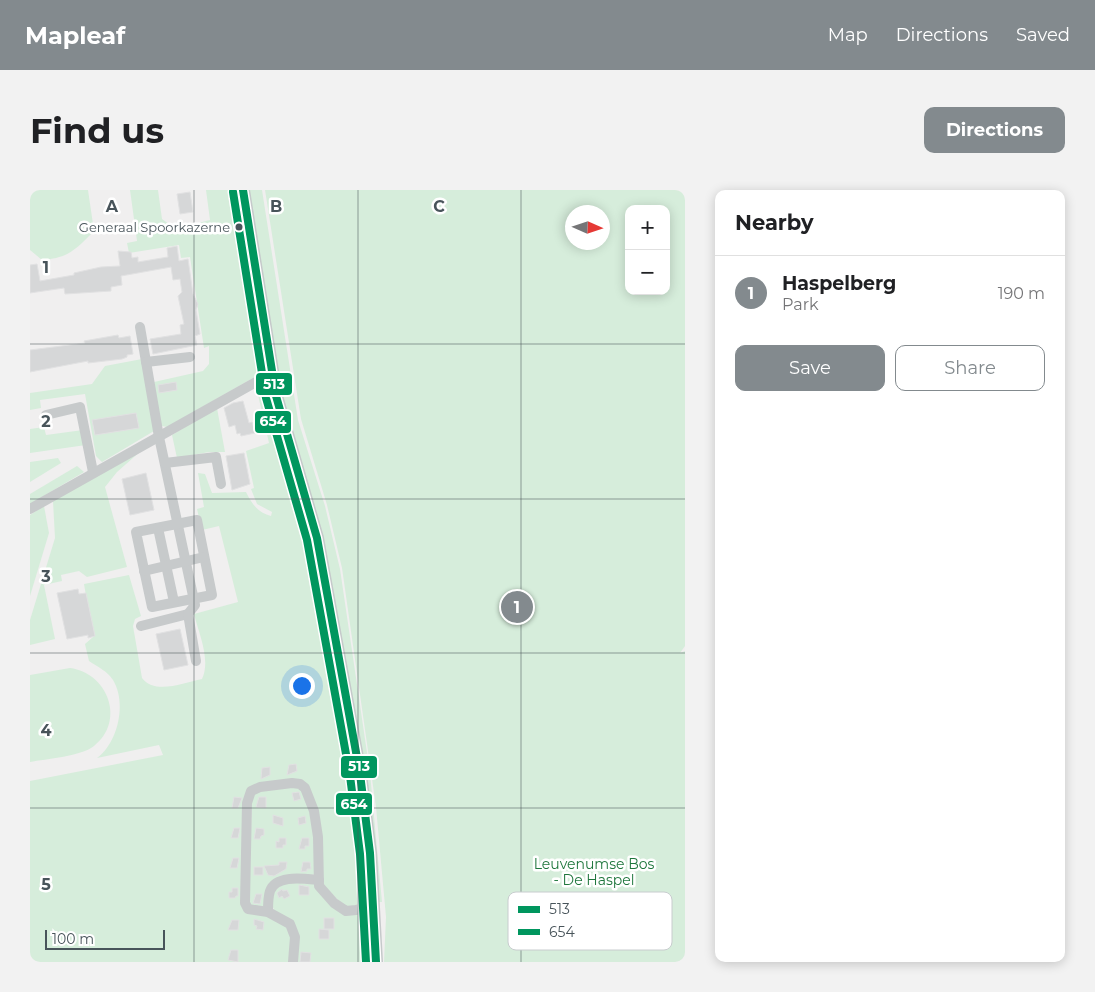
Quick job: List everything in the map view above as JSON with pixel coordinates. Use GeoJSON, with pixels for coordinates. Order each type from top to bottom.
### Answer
{"type":"FeatureCollection","features":[{"type":"Feature","properties":{"kind":"main road"},"geometry":{"type":"LineString","coordinates":[[243,190],[272,373],[283,424],[312,517],[325,573],[360,774],[370,853],[376,962]]}},
{"type":"Feature","properties":{"kind":"lane"},"geometry":{"type":"LineString","coordinates":[[140,327],[159,437],[195,605],[188,614],[141,626]]}},
{"type":"Feature","properties":{"kind":"lane"},"geometry":{"type":"LineString","coordinates":[[146,362],[190,357]]}},
{"type":"Feature","properties":{"kind":"lane"},"geometry":{"type":"LineString","coordinates":[[30,509],[272,373]]}},
{"type":"Feature","properties":{"kind":"lane"},"geometry":{"type":"LineString","coordinates":[[46,415],[80,407],[93,472]]}},
{"type":"Feature","properties":{"kind":"lane"},"geometry":{"type":"LineString","coordinates":[[165,464],[216,457],[221,484]]}},
{"type":"Feature","properties":{"kind":"lane"},"geometry":{"type":"LineString","coordinates":[[197,520],[212,595],[152,607],[136,532],[158,528],[197,520]]}},
{"type":"Feature","properties":{"kind":"lane"},"geometry":{"type":"LineString","coordinates":[[158,528],[174,602]]}},
{"type":"Feature","properties":{"kind":"lane"},"geometry":{"type":"LineString","coordinates":[[144,570],[204,557]]}},
{"type":"Feature","properties":{"kind":"lane"},"geometry":{"type":"LineString","coordinates":[[188,614],[196,661]]}},
{"type":"Feature","properties":{"kind":"lane"},"geometry":{"type":"LineString","coordinates":[[293,962],[295,949],[293,928],[285,921],[268,912],[248,910],[244,903],[247,803],[250,791],[292,783],[300,784],[305,788],[314,811],[318,837],[319,886],[324,894],[342,909],[349,912],[373,906]]}},
{"type":"Feature","properties":{"kind":"lane"},"geometry":{"type":"LineString","coordinates":[[268,912],[269,893],[274,884],[286,880],[319,880]]}},
{"type":"Feature","properties":{"kind":"green space"},"geometry":{"type":"Polygon","coordinates":[[[30,190],[88,190],[94,231],[66,255],[42,260],[30,250],[30,190]]]}},
{"type":"Feature","properties":{"kind":"green space"},"geometry":{"type":"Polygon","coordinates":[[[130,190],[158,190],[162,219],[177,230],[210,220],[206,190],[238,190],[240,219],[251,265],[268,368],[167,427],[162,426],[160,422],[154,382],[203,371],[209,364],[209,346],[204,348],[190,257],[181,258],[179,245],[129,253],[127,243],[137,241],[130,190]]]}},
{"type":"Feature","properties":{"kind":"green space"},"geometry":{"type":"Polygon","coordinates":[[[246,190],[262,190],[298,420],[325,506],[340,569],[370,773],[382,902],[377,902],[369,808],[286,422],[246,190]]]}},
{"type":"Feature","properties":{"kind":"green space","name":"Leuvenumse Bos - De Haspel"},"geometry":{"type":"Polygon","coordinates":[[[265,190],[685,190],[685,646],[680,653],[685,651],[685,962],[384,962],[386,917],[376,807],[342,568],[327,505],[301,419],[265,190]]]}},
{"type":"Feature","properties":{"kind":"green space"},"geometry":{"type":"Polygon","coordinates":[[[142,359],[154,431],[102,462],[96,456],[85,394],[40,400],[41,408],[30,410],[30,393],[92,384],[105,366],[142,359]]]}},
{"type":"Feature","properties":{"kind":"green space"},"geometry":{"type":"Polygon","coordinates":[[[265,381],[269,382],[303,498],[359,785],[370,902],[349,910],[322,885],[306,786],[249,790],[243,903],[289,925],[292,962],[30,962],[30,781],[163,755],[159,745],[97,758],[110,743],[115,733],[120,711],[117,689],[113,680],[102,669],[89,661],[85,644],[93,637],[84,584],[129,575],[141,616],[135,619],[133,626],[142,678],[148,683],[162,687],[202,679],[205,655],[194,614],[238,602],[219,526],[202,530],[197,509],[204,507],[198,473],[205,474],[212,493],[246,492],[255,507],[271,516],[272,512],[257,504],[251,489],[254,488],[246,451],[269,443],[256,386],[265,381]]]}},
{"type":"Feature","properties":{"kind":"green space"},"geometry":{"type":"Polygon","coordinates":[[[217,408],[225,452],[209,452],[177,458],[172,435],[217,408]]]}},
{"type":"Feature","properties":{"kind":"green space"},"geometry":{"type":"Polygon","coordinates":[[[44,427],[46,435],[83,430],[86,445],[30,453],[30,429],[44,427]]]}},
{"type":"Feature","properties":{"kind":"green space"},"geometry":{"type":"Polygon","coordinates":[[[151,442],[117,472],[105,487],[127,567],[87,577],[79,571],[61,575],[62,581],[44,585],[55,639],[30,645],[30,620],[55,538],[53,501],[151,442]]]}},
{"type":"Feature","properties":{"kind":"green space"},"geometry":{"type":"Polygon","coordinates":[[[58,458],[61,463],[30,482],[30,462],[58,458]]]}},
{"type":"Feature","properties":{"kind":"green space"},"geometry":{"type":"Polygon","coordinates":[[[77,466],[84,472],[30,504],[30,494],[77,466]]]}},
{"type":"Feature","properties":{"kind":"green space"},"geometry":{"type":"Polygon","coordinates":[[[44,506],[49,533],[30,596],[30,515],[44,506]]]}},
{"type":"Feature","properties":{"kind":"green space"},"geometry":{"type":"Polygon","coordinates":[[[70,668],[83,672],[103,688],[110,712],[109,724],[104,736],[94,746],[73,755],[30,762],[30,675],[70,668]]]}},
{"type":"Feature","properties":{"kind":"green space"},"geometry":{"type":"Polygon","coordinates":[[[296,784],[312,805],[317,874],[278,880],[266,906],[249,908],[252,793],[296,784]]]}},
{"type":"Feature","properties":{"kind":"green space"},"geometry":{"type":"Polygon","coordinates":[[[286,882],[314,884],[333,904],[367,911],[373,962],[295,962],[296,937],[279,918],[271,900],[271,893],[286,882]]]}},
{"type":"Feature","properties":{"kind":"building"},"geometry":{"type":"Polygon","coordinates":[[[190,192],[193,212],[180,214],[177,194],[190,192]]]}},
{"type":"Feature","properties":{"kind":"building"},"geometry":{"type":"Polygon","coordinates":[[[177,246],[179,261],[188,259],[193,294],[198,304],[196,310],[200,334],[195,336],[197,345],[153,354],[150,339],[181,334],[180,325],[184,324],[178,296],[182,292],[180,279],[173,280],[171,267],[121,276],[122,285],[111,287],[111,291],[65,294],[64,288],[30,293],[30,265],[37,264],[40,281],[74,275],[74,273],[101,267],[120,266],[118,251],[131,252],[132,258],[138,257],[138,262],[168,257],[167,248],[177,246]]]}},
{"type":"Feature","properties":{"kind":"building"},"geometry":{"type":"Polygon","coordinates":[[[118,335],[119,338],[130,336],[133,354],[127,355],[127,357],[122,359],[88,363],[88,361],[30,372],[30,350],[85,343],[84,341],[118,335]]]}},
{"type":"Feature","properties":{"kind":"building"},"geometry":{"type":"Polygon","coordinates":[[[176,382],[177,390],[159,393],[158,385],[176,382]]]}},
{"type":"Feature","properties":{"kind":"building"},"geometry":{"type":"Polygon","coordinates":[[[243,401],[249,423],[252,422],[255,433],[241,436],[240,433],[237,434],[235,425],[229,427],[224,408],[233,403],[243,401]]]}},
{"type":"Feature","properties":{"kind":"building"},"geometry":{"type":"Polygon","coordinates":[[[136,413],[139,428],[95,435],[92,420],[136,413]]]}},
{"type":"Feature","properties":{"kind":"building"},"geometry":{"type":"Polygon","coordinates":[[[244,453],[250,484],[232,490],[226,456],[244,453]]]}},
{"type":"Feature","properties":{"kind":"building"},"geometry":{"type":"Polygon","coordinates":[[[146,473],[154,510],[130,515],[122,479],[146,473]]]}},
{"type":"Feature","properties":{"kind":"building"},"geometry":{"type":"Polygon","coordinates":[[[78,589],[79,594],[86,593],[95,636],[88,638],[88,635],[67,639],[57,593],[78,589]]]}},
{"type":"Feature","properties":{"kind":"building"},"geometry":{"type":"Polygon","coordinates":[[[180,629],[188,665],[164,670],[156,634],[180,629]]]}},
{"type":"Feature","properties":{"kind":"building"},"geometry":{"type":"Polygon","coordinates":[[[296,764],[297,771],[287,775],[289,765],[296,764]]]}},
{"type":"Feature","properties":{"kind":"building"},"geometry":{"type":"Polygon","coordinates":[[[270,767],[270,775],[261,779],[262,768],[270,767]]]}},
{"type":"Feature","properties":{"kind":"building"},"geometry":{"type":"Polygon","coordinates":[[[299,792],[301,799],[294,801],[292,793],[299,792]]]}},
{"type":"Feature","properties":{"kind":"building"},"geometry":{"type":"Polygon","coordinates":[[[234,797],[242,798],[238,808],[232,808],[234,797]]]}},
{"type":"Feature","properties":{"kind":"building"},"geometry":{"type":"Polygon","coordinates":[[[259,797],[266,797],[266,808],[256,807],[259,797]]]}},
{"type":"Feature","properties":{"kind":"building"},"geometry":{"type":"Polygon","coordinates":[[[273,815],[283,818],[283,826],[273,823],[273,815]]]}},
{"type":"Feature","properties":{"kind":"building"},"geometry":{"type":"Polygon","coordinates":[[[305,816],[306,823],[299,825],[298,818],[305,816]]]}},
{"type":"Feature","properties":{"kind":"building"},"geometry":{"type":"Polygon","coordinates":[[[234,828],[240,828],[238,838],[231,838],[234,828]]]}},
{"type":"Feature","properties":{"kind":"building"},"geometry":{"type":"Polygon","coordinates":[[[256,828],[264,829],[264,835],[260,839],[254,839],[256,828]]]}},
{"type":"Feature","properties":{"kind":"building"},"geometry":{"type":"Polygon","coordinates":[[[279,838],[286,838],[286,845],[283,845],[283,848],[276,848],[276,841],[279,842],[279,838]]]}},
{"type":"Feature","properties":{"kind":"building"},"geometry":{"type":"Polygon","coordinates":[[[302,838],[309,838],[309,846],[305,846],[305,849],[299,849],[302,838]]]}},
{"type":"Feature","properties":{"kind":"building"},"geometry":{"type":"Polygon","coordinates":[[[233,858],[239,858],[237,868],[230,868],[233,858]]]}},
{"type":"Feature","properties":{"kind":"building"},"geometry":{"type":"Polygon","coordinates":[[[279,862],[287,862],[286,869],[274,876],[268,875],[264,866],[279,865],[279,862]]]}},
{"type":"Feature","properties":{"kind":"building"},"geometry":{"type":"Polygon","coordinates":[[[303,862],[310,862],[311,869],[301,872],[303,862]]]}},
{"type":"Feature","properties":{"kind":"building"},"geometry":{"type":"Polygon","coordinates":[[[254,867],[263,867],[263,875],[254,875],[254,867]]]}},
{"type":"Feature","properties":{"kind":"building"},"geometry":{"type":"Polygon","coordinates":[[[299,885],[309,887],[309,895],[299,895],[299,885]]]}},
{"type":"Feature","properties":{"kind":"building"},"geometry":{"type":"Polygon","coordinates":[[[232,888],[238,888],[238,896],[229,898],[229,892],[232,892],[232,888]]]}},
{"type":"Feature","properties":{"kind":"building"},"geometry":{"type":"Polygon","coordinates":[[[282,889],[283,891],[287,890],[290,896],[284,899],[282,896],[279,898],[277,893],[282,889]]]}},
{"type":"Feature","properties":{"kind":"building"},"geometry":{"type":"Polygon","coordinates":[[[256,894],[262,894],[260,904],[253,903],[256,894]]]}},
{"type":"Feature","properties":{"kind":"building"},"geometry":{"type":"Polygon","coordinates":[[[324,918],[334,918],[334,929],[324,929],[324,918]]]}},
{"type":"Feature","properties":{"kind":"building"},"geometry":{"type":"Polygon","coordinates":[[[254,919],[264,922],[263,930],[256,929],[257,926],[254,925],[254,919]]]}},
{"type":"Feature","properties":{"kind":"building"},"geometry":{"type":"Polygon","coordinates":[[[232,920],[239,920],[238,930],[228,930],[232,920]]]}},
{"type":"Feature","properties":{"kind":"building"},"geometry":{"type":"Polygon","coordinates":[[[319,929],[329,930],[329,939],[319,939],[319,929]]]}},
{"type":"Feature","properties":{"kind":"building"},"geometry":{"type":"Polygon","coordinates":[[[231,950],[238,950],[238,962],[228,960],[231,950]]]}},
{"type":"Feature","properties":{"kind":"building"},"geometry":{"type":"Polygon","coordinates":[[[301,952],[311,953],[310,962],[300,962],[301,952]]]}},
{"type":"Feature","properties":{"kind":"transit line","name":"513"},"geometry":{"type":"LineString","coordinates":[[243,190],[276,396],[317,538],[360,774],[370,853],[376,962]]}},
{"type":"Feature","properties":{"kind":"transit line","name":"654"},"geometry":{"type":"LineString","coordinates":[[233,192],[266,398],[307,540],[350,776],[360,854],[366,962]]}},
{"type":"Feature","properties":{"kind":"place","name":"Generaal Spoorkazerne"},"geometry":{"type":"Point","coordinates":[239,227]}},
{"type":"Feature","properties":{"kind":"place","name":"Haspelberg"},"geometry":{"type":"Point","coordinates":[517,607]}}]}
